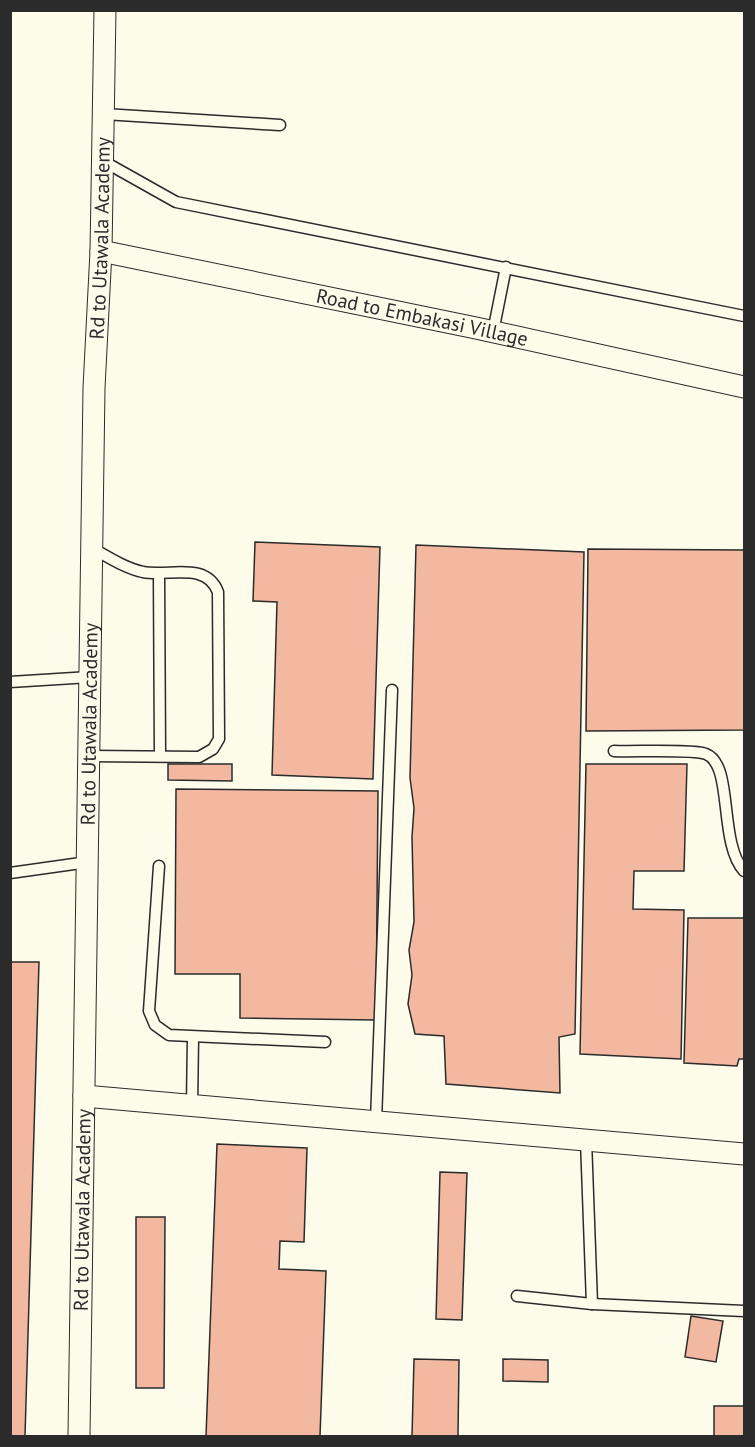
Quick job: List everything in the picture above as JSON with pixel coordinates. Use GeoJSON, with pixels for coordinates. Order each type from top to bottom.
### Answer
{"type":"FeatureCollection","features":[{"type":"Feature","properties":{"kind":"street","name":"Rd to Utawala Academy"},"geometry":{"type":"LineString","coordinates":[[79,1437],[94,388],[101,251],[105,10]]}},
{"type":"Feature","properties":{"kind":"street","name":"Road to Embakasi Village"},"geometry":{"type":"LineString","coordinates":[[101,251],[494,332],[744,387]]}},
{"type":"Feature","properties":{"kind":"street"},"geometry":{"type":"LineString","coordinates":[[84,1096],[744,1154]]}},
{"type":"Feature","properties":{"kind":"lane"},"geometry":{"type":"LineString","coordinates":[[104,114],[280,125]]}},
{"type":"Feature","properties":{"kind":"lane"},"geometry":{"type":"LineString","coordinates":[[103,161],[176,202],[744,316]]}},
{"type":"Feature","properties":{"kind":"lane"},"geometry":{"type":"LineString","coordinates":[[494,332],[506,267]]}},
{"type":"Feature","properties":{"kind":"lane"},"geometry":{"type":"LineString","coordinates":[[89,756],[199,757],[213,749],[219,740],[218,603],[215,584],[197,572],[159,574],[124,565],[92,548]]}},
{"type":"Feature","properties":{"kind":"lane"},"geometry":{"type":"LineString","coordinates":[[159,574],[160,756]]}},
{"type":"Feature","properties":{"kind":"lane"},"geometry":{"type":"LineString","coordinates":[[10,682],[90,677]]}},
{"type":"Feature","properties":{"kind":"lane"},"geometry":{"type":"LineString","coordinates":[[376,1121],[392,690]]}},
{"type":"Feature","properties":{"kind":"lane"},"geometry":{"type":"LineString","coordinates":[[614,752],[706,754],[718,764],[723,780],[728,834],[738,864],[744,871]]}},
{"type":"Feature","properties":{"kind":"lane"},"geometry":{"type":"LineString","coordinates":[[10,873],[88,862]]}},
{"type":"Feature","properties":{"kind":"lane"},"geometry":{"type":"LineString","coordinates":[[159,866],[149,1011],[155,1025],[169,1035],[325,1042]]}},
{"type":"Feature","properties":{"kind":"lane"},"geometry":{"type":"LineString","coordinates":[[192,1105],[193,1037]]}},
{"type":"Feature","properties":{"kind":"lane"},"geometry":{"type":"LineString","coordinates":[[586,1140],[592,1304]]}},
{"type":"Feature","properties":{"kind":"lane"},"geometry":{"type":"LineString","coordinates":[[517,1296],[592,1304],[744,1311]]}},
{"type":"Feature","properties":{"kind":"building"},"geometry":{"type":"Polygon","coordinates":[[[255,542],[380,547],[373,779],[272,775],[277,602],[253,601],[255,542]]]}},
{"type":"Feature","properties":{"kind":"building"},"geometry":{"type":"Polygon","coordinates":[[[416,545],[584,552],[575,1034],[559,1037],[560,1093],[446,1084],[444,1036],[415,1034],[408,1004],[412,975],[409,950],[414,922],[412,837],[414,808],[410,778],[416,545]]]}},
{"type":"Feature","properties":{"kind":"building"},"geometry":{"type":"Polygon","coordinates":[[[588,549],[744,550],[744,730],[586,731],[588,549]]]}},
{"type":"Feature","properties":{"kind":"building"},"geometry":{"type":"Polygon","coordinates":[[[168,764],[232,764],[232,781],[168,780],[168,764]]]}},
{"type":"Feature","properties":{"kind":"building"},"geometry":{"type":"Polygon","coordinates":[[[586,764],[687,764],[684,871],[634,871],[633,909],[684,910],[681,1059],[580,1054],[586,764]]]}},
{"type":"Feature","properties":{"kind":"building"},"geometry":{"type":"Polygon","coordinates":[[[176,789],[378,791],[376,1020],[240,1018],[240,974],[175,974],[176,789]]]}},
{"type":"Feature","properties":{"kind":"building"},"geometry":{"type":"Polygon","coordinates":[[[688,918],[744,918],[744,1059],[739,1059],[737,1066],[684,1063],[688,918]]]}},
{"type":"Feature","properties":{"kind":"building"},"geometry":{"type":"Polygon","coordinates":[[[10,962],[39,962],[25,1436],[10,1436],[10,962]]]}},
{"type":"Feature","properties":{"kind":"building"},"geometry":{"type":"Polygon","coordinates":[[[217,1144],[307,1148],[304,1242],[280,1241],[279,1269],[326,1271],[320,1436],[206,1436],[217,1144]]]}},
{"type":"Feature","properties":{"kind":"building"},"geometry":{"type":"Polygon","coordinates":[[[440,1172],[467,1173],[462,1320],[436,1319],[440,1172]]]}},
{"type":"Feature","properties":{"kind":"building"},"geometry":{"type":"Polygon","coordinates":[[[136,1217],[165,1217],[164,1388],[136,1388],[136,1217]]]}},
{"type":"Feature","properties":{"kind":"building"},"geometry":{"type":"Polygon","coordinates":[[[691,1316],[723,1321],[716,1362],[685,1357],[691,1316]]]}},
{"type":"Feature","properties":{"kind":"building"},"geometry":{"type":"Polygon","coordinates":[[[414,1359],[459,1360],[458,1436],[412,1436],[414,1359]]]}},
{"type":"Feature","properties":{"kind":"building"},"geometry":{"type":"Polygon","coordinates":[[[503,1359],[548,1360],[548,1382],[503,1381],[503,1359]]]}},
{"type":"Feature","properties":{"kind":"building"},"geometry":{"type":"Polygon","coordinates":[[[714,1406],[744,1406],[744,1436],[714,1436],[714,1406]]]}}]}
